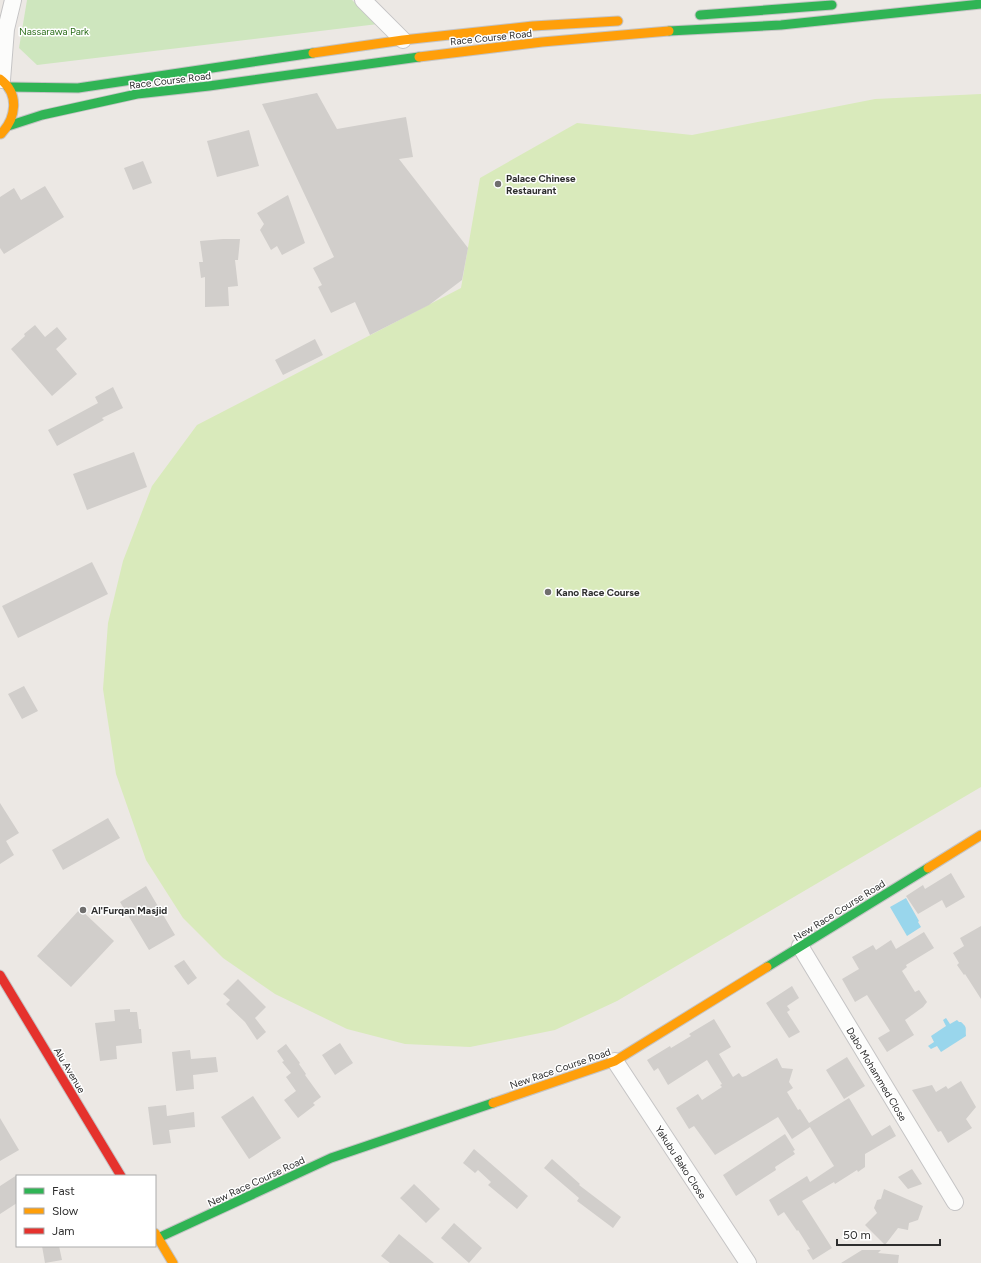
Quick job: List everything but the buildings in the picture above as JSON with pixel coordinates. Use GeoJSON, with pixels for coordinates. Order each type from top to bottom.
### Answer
{"type":"FeatureCollection","features":[{"type":"Feature","properties":{"kind":"street"},"geometry":{"type":"LineString","coordinates":[[0,135],[8,126],[13,115],[13,103],[3,82],[3,33],[12,0]]}},
{"type":"Feature","properties":{"kind":"street"},"geometry":{"type":"LineString","coordinates":[[363,0],[403,40]]}},
{"type":"Feature","properties":{"kind":"street"},"geometry":{"type":"LineString","coordinates":[[689,16],[819,3],[842,4]]}},
{"type":"Feature","properties":{"kind":"street","name":"Race Course Road"},"geometry":{"type":"LineString","coordinates":[[8,126],[42,115],[137,94],[209,86],[456,52],[542,42],[660,32],[781,25],[981,4]]}},
{"type":"Feature","properties":{"kind":"street","name":"Race Course Road"},"geometry":{"type":"LineString","coordinates":[[3,82],[78,88],[403,40],[533,26],[627,20]]}},
{"type":"Feature","properties":{"kind":"street","name":"New Race Course Road"},"geometry":{"type":"LineString","coordinates":[[157,1236],[331,1158],[615,1061],[981,835]]}},
{"type":"Feature","properties":{"kind":"street","name":"Dabo Mohammed Close"},"geometry":{"type":"LineString","coordinates":[[800,946],[955,1202]]}},
{"type":"Feature","properties":{"kind":"street","name":"Alu Avenue"},"geometry":{"type":"LineString","coordinates":[[0,975],[120,1175]]}},
{"type":"Feature","properties":{"kind":"street","name":"Yakubu Bako Close"},"geometry":{"type":"LineString","coordinates":[[615,1061],[748,1263]]}},
{"type":"Feature","properties":{"kind":"street"},"geometry":{"type":"LineString","coordinates":[[157,1236],[173,1263]]}},
{"type":"Feature","properties":{"kind":"green space","name":"Nassarawa Park"},"geometry":{"type":"Polygon","coordinates":[[[27,0],[352,0],[378,24],[37,65],[19,48],[27,0]]]}},
{"type":"Feature","properties":{"kind":"green space","name":"Kano Race Course"},"geometry":{"type":"Polygon","coordinates":[[[981,94],[981,787],[617,1001],[555,1030],[470,1047],[405,1044],[347,1029],[275,994],[223,958],[183,918],[146,860],[116,774],[103,689],[108,623],[123,561],[152,486],[197,425],[461,288],[480,178],[577,123],[692,135],[875,99],[981,94]]]}},
{"type":"Feature","properties":{"kind":"water"},"geometry":{"type":"Polygon","coordinates":[[[906,898],[921,927],[907,936],[890,907],[906,898]]]}},
{"type":"Feature","properties":{"kind":"water"},"geometry":{"type":"Polygon","coordinates":[[[946,1018],[950,1024],[957,1020],[961,1022],[965,1027],[966,1036],[941,1052],[937,1046],[931,1049],[928,1046],[934,1042],[931,1036],[946,1026],[943,1020],[946,1018]]]}},
{"type":"Feature","properties":{"kind":"traffic: fast"},"geometry":{"type":"LineString","coordinates":[[669,31],[781,25],[981,4]]}},
{"type":"Feature","properties":{"kind":"traffic: fast"},"geometry":{"type":"LineString","coordinates":[[700,15],[832,5]]}},
{"type":"Feature","properties":{"kind":"traffic: fast"},"geometry":{"type":"LineString","coordinates":[[8,87],[78,88],[313,53]]}},
{"type":"Feature","properties":{"kind":"traffic: fast"},"geometry":{"type":"LineString","coordinates":[[8,126],[42,115],[137,94],[209,86],[419,57]]}},
{"type":"Feature","properties":{"kind":"traffic: fast"},"geometry":{"type":"LineString","coordinates":[[767,967],[928,868]]}},
{"type":"Feature","properties":{"kind":"traffic: fast"},"geometry":{"type":"LineString","coordinates":[[158,1238],[331,1158],[493,1103]]}},
{"type":"Feature","properties":{"kind":"traffic: slow"},"geometry":{"type":"LineString","coordinates":[[313,53],[403,40],[533,26],[618,21]]}},
{"type":"Feature","properties":{"kind":"traffic: slow"},"geometry":{"type":"LineString","coordinates":[[419,57],[542,42],[669,31]]}},
{"type":"Feature","properties":{"kind":"traffic: slow"},"geometry":{"type":"LineString","coordinates":[[0,79],[11,92],[14,106],[10,121],[1,134]]}},
{"type":"Feature","properties":{"kind":"traffic: slow"},"geometry":{"type":"LineString","coordinates":[[928,868],[981,835]]}},
{"type":"Feature","properties":{"kind":"traffic: slow"},"geometry":{"type":"LineString","coordinates":[[493,1103],[615,1061],[767,967]]}},
{"type":"Feature","properties":{"kind":"traffic: slow"},"geometry":{"type":"LineString","coordinates":[[156,1235],[173,1263]]}},
{"type":"Feature","properties":{"kind":"traffic: jam"},"geometry":{"type":"LineString","coordinates":[[0,975],[120,1175]]}},
{"type":"Feature","properties":{"kind":"place","name":"Palace Chinese Restaurant"},"geometry":{"type":"Point","coordinates":[498,184]}},
{"type":"Feature","properties":{"kind":"place","name":"Kano Race Course"},"geometry":{"type":"Point","coordinates":[548,592]}},
{"type":"Feature","properties":{"kind":"place","name":"Al'Furqan Masjid"},"geometry":{"type":"Point","coordinates":[83,910]}}]}
